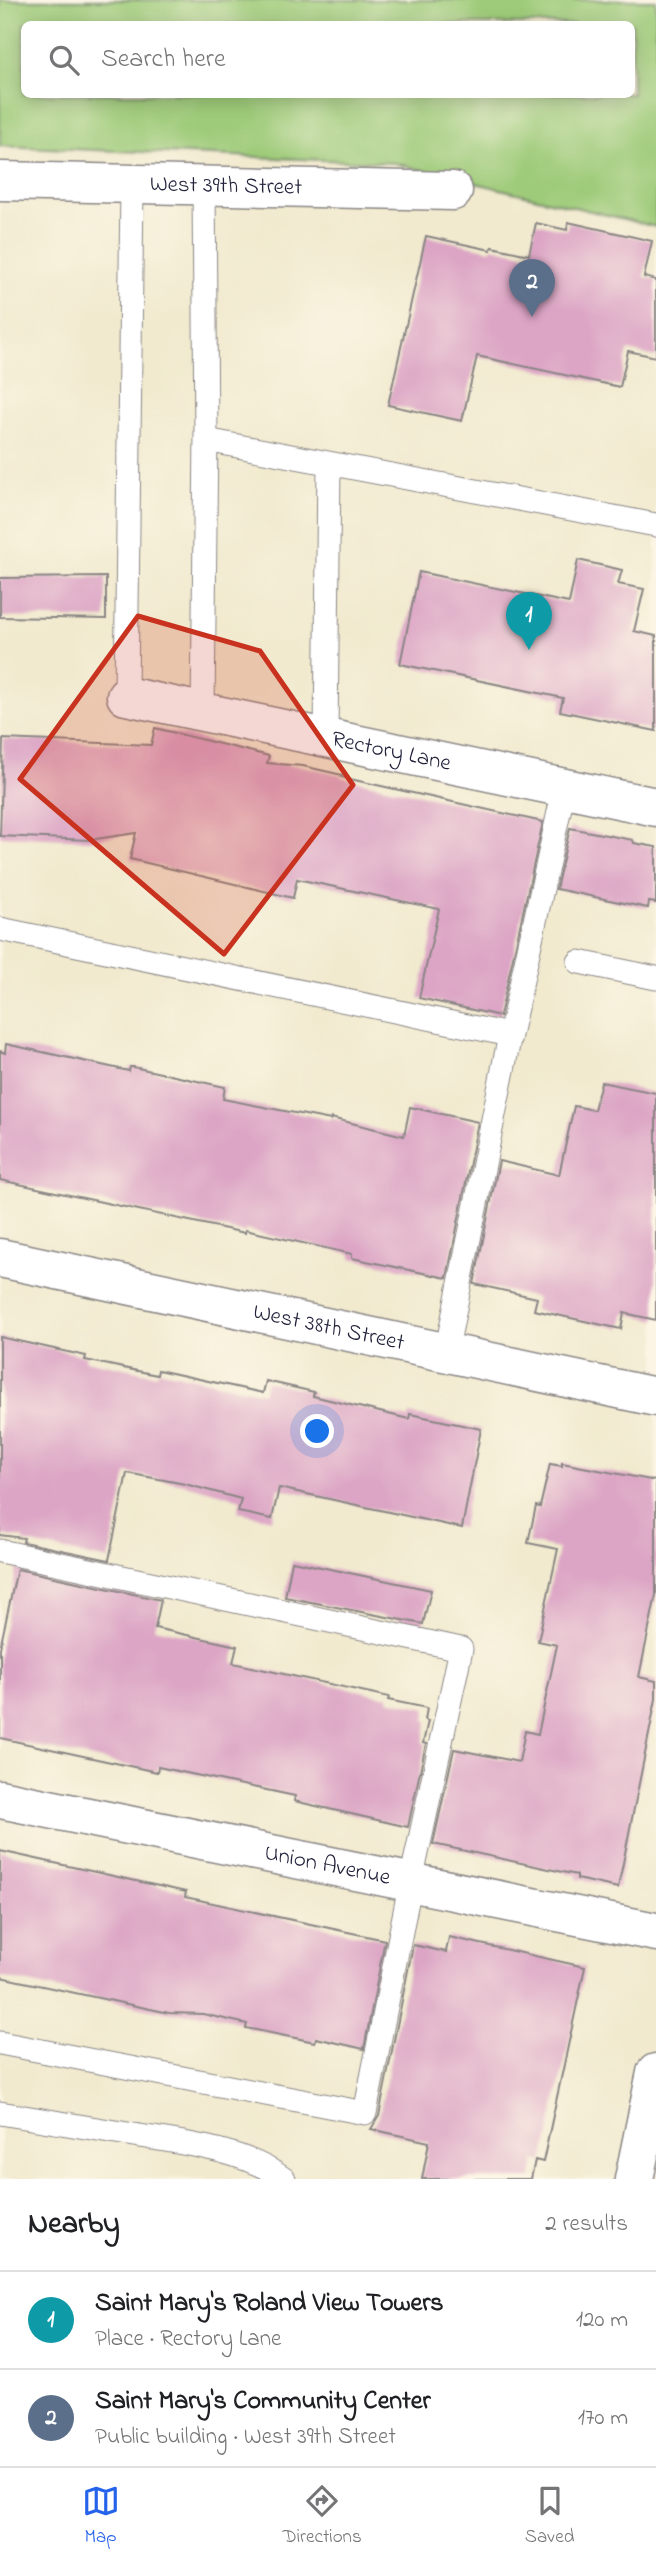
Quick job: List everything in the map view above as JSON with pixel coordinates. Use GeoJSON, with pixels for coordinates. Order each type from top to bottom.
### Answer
{"type":"FeatureCollection","features":[{"type":"Feature","properties":{"kind":"street","name":"West 39th Street"},"geometry":{"type":"LineString","coordinates":[[0,181],[453,191]]}},
{"type":"Feature","properties":{"kind":"street","name":"Rectory Lane"},"geometry":{"type":"LineString","coordinates":[[126,696],[656,807]]}},
{"type":"Feature","properties":{"kind":"street","name":"West 38th Street"},"geometry":{"type":"LineString","coordinates":[[0,1258],[656,1397]]}},
{"type":"Feature","properties":{"kind":"street","name":"Union Avenue"},"geometry":{"type":"LineString","coordinates":[[0,1799],[656,1932]]}},
{"type":"Feature","properties":{"kind":"street"},"geometry":{"type":"LineString","coordinates":[[634,2179],[656,2073]]}},
{"type":"Feature","properties":{"kind":"lane"},"geometry":{"type":"LineString","coordinates":[[126,696],[132,184]]}},
{"type":"Feature","properties":{"kind":"lane"},"geometry":{"type":"LineString","coordinates":[[203,712],[204,186]]}},
{"type":"Feature","properties":{"kind":"lane"},"geometry":{"type":"LineString","coordinates":[[205,433],[206,440],[656,525]]}},
{"type":"Feature","properties":{"kind":"lane"},"geometry":{"type":"LineString","coordinates":[[326,737],[329,464]]}},
{"type":"Feature","properties":{"kind":"lane"},"geometry":{"type":"LineString","coordinates":[[446,1353],[510,1035],[564,789]]}},
{"type":"Feature","properties":{"kind":"lane"},"geometry":{"type":"LineString","coordinates":[[0,929],[510,1035]]}},
{"type":"Feature","properties":{"kind":"lane"},"geometry":{"type":"LineString","coordinates":[[579,962],[656,978]]}},
{"type":"Feature","properties":{"kind":"lane"},"geometry":{"type":"LineString","coordinates":[[0,1551],[461,1649],[365,2113],[0,2043]]}},
{"type":"Feature","properties":{"kind":"lane"},"geometry":{"type":"LineString","coordinates":[[0,2113],[188,2144],[237,2157],[272,2170],[284,2179]]}},
{"type":"Feature","properties":{"kind":"highlighted area"},"geometry":{"type":"Polygon","coordinates":[[[138,616],[260,651],[353,785],[224,954],[20,779],[138,616]]]}},
{"type":"Feature","properties":{"kind":"green space"},"geometry":{"type":"Polygon","coordinates":[[[0,0],[656,0],[656,227],[394,163],[0,146],[0,0]]]}},
{"type":"Feature","properties":{"kind":"building"},"geometry":{"type":"Polygon","coordinates":[[[568,222],[652,241],[644,277],[656,280],[656,357],[628,351],[620,387],[477,356],[462,421],[388,405],[426,236],[529,255],[536,223],[567,230],[568,222]]]}},
{"type":"Feature","properties":{"kind":"building"},"geometry":{"type":"Polygon","coordinates":[[[578,560],[622,570],[618,584],[644,589],[634,631],[656,636],[656,731],[560,711],[563,698],[400,664],[419,572],[569,603],[578,560]]]}},
{"type":"Feature","properties":{"kind":"building"},"geometry":{"type":"Polygon","coordinates":[[[106,577],[106,619],[0,617],[0,578],[106,577]]]}},
{"type":"Feature","properties":{"kind":"building"},"geometry":{"type":"Polygon","coordinates":[[[155,728],[269,756],[267,763],[303,766],[543,822],[500,1016],[419,998],[439,909],[297,879],[293,898],[130,859],[136,833],[89,840],[0,836],[3,739],[151,745],[155,728]]]}},
{"type":"Feature","properties":{"kind":"building"},"geometry":{"type":"Polygon","coordinates":[[[570,828],[656,847],[656,903],[649,902],[648,908],[556,889],[570,828]]]}},
{"type":"Feature","properties":{"kind":"building"},"geometry":{"type":"Polygon","coordinates":[[[6,1044],[129,1071],[130,1067],[133,1067],[225,1087],[223,1099],[331,1118],[404,1136],[410,1107],[478,1122],[447,1278],[352,1258],[352,1254],[245,1230],[245,1233],[0,1180],[0,1051],[5,1053],[6,1044]]]}},
{"type":"Feature","properties":{"kind":"building"},"geometry":{"type":"Polygon","coordinates":[[[601,1082],[656,1093],[656,1320],[624,1313],[621,1329],[534,1310],[537,1298],[474,1284],[499,1161],[559,1175],[574,1106],[594,1110],[601,1082]]]}},
{"type":"Feature","properties":{"kind":"building"},"geometry":{"type":"Polygon","coordinates":[[[0,1337],[86,1356],[85,1360],[157,1375],[158,1370],[263,1393],[266,1381],[314,1392],[313,1396],[409,1419],[410,1414],[481,1429],[462,1528],[279,1488],[272,1519],[238,1512],[241,1499],[185,1484],[127,1473],[109,1560],[23,1542],[24,1538],[0,1535],[0,1337]]]}},
{"type":"Feature","properties":{"kind":"building"},"geometry":{"type":"Polygon","coordinates":[[[562,1463],[656,1481],[656,1595],[639,1677],[656,1681],[656,1699],[618,1888],[577,1879],[577,1875],[433,1844],[454,1749],[519,1762],[525,1731],[538,1734],[557,1645],[538,1641],[558,1549],[528,1543],[536,1506],[540,1507],[550,1464],[562,1466],[562,1463]]]}},
{"type":"Feature","properties":{"kind":"building"},"geometry":{"type":"Polygon","coordinates":[[[292,1561],[431,1590],[423,1624],[285,1597],[292,1561]]]}},
{"type":"Feature","properties":{"kind":"building"},"geometry":{"type":"Polygon","coordinates":[[[17,1569],[161,1600],[155,1628],[237,1646],[233,1663],[389,1697],[388,1700],[427,1708],[425,1720],[428,1721],[423,1743],[426,1744],[408,1827],[294,1801],[295,1796],[158,1767],[157,1772],[0,1738],[0,1648],[17,1569]]]}},
{"type":"Feature","properties":{"kind":"building"},"geometry":{"type":"Polygon","coordinates":[[[0,1851],[186,1892],[185,1897],[385,1940],[364,2049],[316,2038],[315,2042],[246,2028],[247,2024],[203,2014],[169,2013],[0,1977],[0,1851]]]}},
{"type":"Feature","properties":{"kind":"building"},"geometry":{"type":"Polygon","coordinates":[[[449,1937],[585,1967],[543,2162],[535,2160],[531,2179],[422,2179],[429,2142],[371,2129],[379,2116],[413,1945],[446,1952],[449,1937]]]}},
{"type":"Feature","properties":{"kind":"place","name":"Saint Mary's Community Center"},"geometry":{"type":"Point","coordinates":[532,317]}},
{"type":"Feature","properties":{"kind":"place","name":"Saint Mary's Roland View Towers"},"geometry":{"type":"Point","coordinates":[529,650]}}]}
